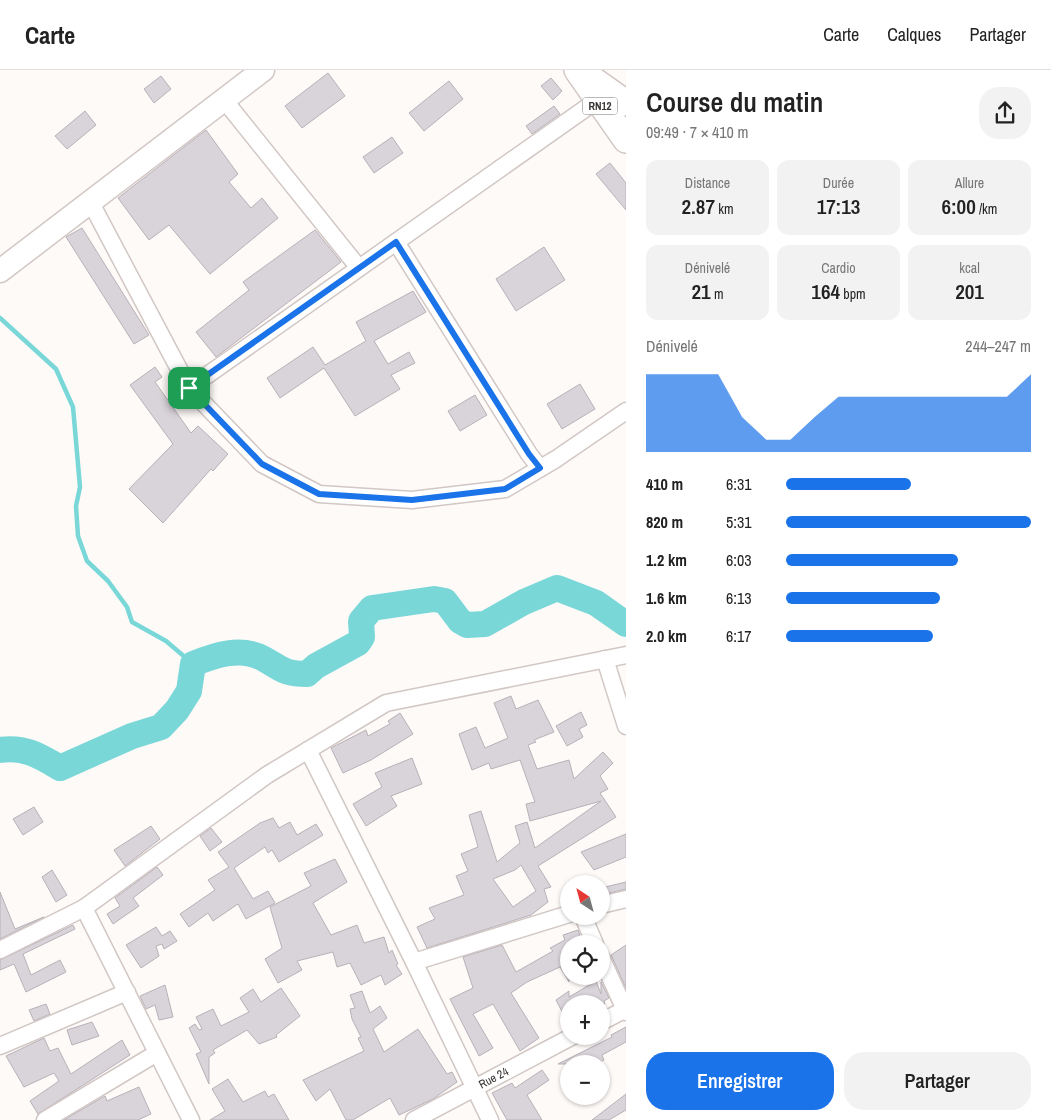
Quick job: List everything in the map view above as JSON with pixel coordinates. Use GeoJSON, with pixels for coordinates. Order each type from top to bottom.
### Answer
{"type":"FeatureCollection","features":[{"type":"Feature","properties":{"kind":"main road"},"geometry":{"type":"LineString","coordinates":[[0,271],[263,70]]}},
{"type":"Feature","properties":{"kind":"main road","name":"RN12"},"geometry":{"type":"LineString","coordinates":[[578,70],[596,101],[626,140]]}},
{"type":"Feature","properties":{"kind":"main road","name":"RN12"},"geometry":{"type":"LineString","coordinates":[[578,70],[626,103]]}},
{"type":"Feature","properties":{"kind":"street"},"geometry":{"type":"LineString","coordinates":[[224,101],[359,268]]}},
{"type":"Feature","properties":{"kind":"street"},"geometry":{"type":"LineString","coordinates":[[189,388],[596,101]]}},
{"type":"Feature","properties":{"kind":"street"},"geometry":{"type":"LineString","coordinates":[[91,203],[189,388],[262,464],[319,494],[412,500],[505,489],[626,411]]}},
{"type":"Feature","properties":{"kind":"street"},"geometry":{"type":"LineString","coordinates":[[396,242],[529,454],[540,468]]}},
{"type":"Feature","properties":{"kind":"street"},"geometry":{"type":"LineString","coordinates":[[0,950],[84,908],[267,775],[386,702],[626,655]]}},
{"type":"Feature","properties":{"kind":"street"},"geometry":{"type":"LineString","coordinates":[[604,659],[626,726]]}},
{"type":"Feature","properties":{"kind":"street"},"geometry":{"type":"LineString","coordinates":[[308,750],[414,962],[490,1120]]}},
{"type":"Feature","properties":{"kind":"street"},"geometry":{"type":"LineString","coordinates":[[610,903],[626,899]]}},
{"type":"Feature","properties":{"kind":"street"},"geometry":{"type":"LineString","coordinates":[[84,908],[191,1120]]}},
{"type":"Feature","properties":{"kind":"street"},"geometry":{"type":"LineString","coordinates":[[414,962],[560,917]]}},
{"type":"Feature","properties":{"kind":"street"},"geometry":{"type":"LineString","coordinates":[[610,976],[626,1010],[610,1018]]}},
{"type":"Feature","properties":{"kind":"street"},"geometry":{"type":"LineString","coordinates":[[0,1046],[127,992]]}},
{"type":"Feature","properties":{"kind":"street","name":"Rue 24"},"geometry":{"type":"LineString","coordinates":[[414,1120],[560,1043]]}},
{"type":"Feature","properties":{"kind":"street"},"geometry":{"type":"LineString","coordinates":[[45,1120],[158,1053]]}},
{"type":"Feature","properties":{"kind":"building"},"geometry":{"type":"Polygon","coordinates":[[[328,73],[345,96],[302,128],[285,106],[328,73]]]}},
{"type":"Feature","properties":{"kind":"building"},"geometry":{"type":"Polygon","coordinates":[[[161,76],[171,89],[154,103],[144,89],[161,76]]]}},
{"type":"Feature","properties":{"kind":"building"},"geometry":{"type":"Polygon","coordinates":[[[551,78],[562,91],[553,100],[541,86],[551,78]]]}},
{"type":"Feature","properties":{"kind":"building"},"geometry":{"type":"Polygon","coordinates":[[[449,81],[463,99],[424,131],[409,113],[449,81]]]}},
{"type":"Feature","properties":{"kind":"building"},"geometry":{"type":"Polygon","coordinates":[[[554,106],[560,114],[532,134],[526,126],[554,106]]]}},
{"type":"Feature","properties":{"kind":"building"},"geometry":{"type":"Polygon","coordinates":[[[85,111],[96,125],[67,149],[55,136],[85,111]]]}},
{"type":"Feature","properties":{"kind":"building"},"geometry":{"type":"Polygon","coordinates":[[[206,130],[238,174],[229,182],[251,208],[262,198],[278,218],[210,274],[169,225],[149,240],[118,198],[206,130]]]}},
{"type":"Feature","properties":{"kind":"building"},"geometry":{"type":"Polygon","coordinates":[[[392,137],[403,153],[374,173],[363,157],[392,137]]]}},
{"type":"Feature","properties":{"kind":"building"},"geometry":{"type":"Polygon","coordinates":[[[610,163],[626,183],[626,210],[596,174],[610,163]]]}},
{"type":"Feature","properties":{"kind":"building"},"geometry":{"type":"Polygon","coordinates":[[[82,228],[149,335],[134,344],[66,237],[82,228]]]}},
{"type":"Feature","properties":{"kind":"building"},"geometry":{"type":"Polygon","coordinates":[[[315,230],[341,262],[216,357],[196,332],[249,290],[243,282],[315,230]]]}},
{"type":"Feature","properties":{"kind":"building"},"geometry":{"type":"Polygon","coordinates":[[[544,247],[565,280],[516,311],[496,279],[544,247]]]}},
{"type":"Feature","properties":{"kind":"building"},"geometry":{"type":"Polygon","coordinates":[[[413,291],[426,312],[374,341],[388,364],[409,352],[415,363],[391,375],[400,389],[355,416],[324,368],[280,398],[267,378],[313,347],[325,365],[366,341],[356,322],[413,291]]]}},
{"type":"Feature","properties":{"kind":"building"},"geometry":{"type":"Polygon","coordinates":[[[155,367],[162,377],[155,382],[191,433],[198,426],[228,454],[213,471],[211,469],[163,523],[129,489],[173,444],[130,385],[155,367]]]}},
{"type":"Feature","properties":{"kind":"building"},"geometry":{"type":"Polygon","coordinates":[[[580,384],[595,409],[562,429],[547,404],[580,384]]]}},
{"type":"Feature","properties":{"kind":"building"},"geometry":{"type":"Polygon","coordinates":[[[475,395],[487,415],[460,431],[448,411],[475,395]]]}},
{"type":"Feature","properties":{"kind":"building"},"geometry":{"type":"Polygon","coordinates":[[[511,696],[516,709],[538,700],[554,732],[534,740],[536,742],[528,745],[537,769],[569,760],[574,779],[603,752],[613,763],[600,776],[608,789],[600,793],[616,817],[538,866],[551,887],[544,889],[548,902],[531,915],[427,948],[417,927],[435,919],[429,908],[464,895],[456,876],[468,871],[461,854],[478,847],[469,815],[481,811],[497,862],[520,843],[515,826],[527,822],[535,848],[601,801],[530,821],[526,804],[535,802],[520,760],[491,769],[489,763],[472,770],[459,734],[476,727],[485,748],[508,738],[494,703],[511,696]],[[521,865],[515,870],[493,879],[513,907],[536,891],[521,865]]]}},
{"type":"Feature","properties":{"kind":"building"},"geometry":{"type":"Polygon","coordinates":[[[581,712],[587,725],[579,729],[583,737],[567,746],[556,726],[581,712]]]}},
{"type":"Feature","properties":{"kind":"building"},"geometry":{"type":"Polygon","coordinates":[[[400,713],[413,734],[371,760],[343,773],[331,748],[366,730],[368,736],[390,724],[388,721],[400,713]]]}},
{"type":"Feature","properties":{"kind":"building"},"geometry":{"type":"Polygon","coordinates":[[[412,758],[422,784],[391,796],[397,806],[366,826],[353,804],[382,787],[375,773],[412,758]]]}},
{"type":"Feature","properties":{"kind":"building"},"geometry":{"type":"Polygon","coordinates":[[[34,807],[43,822],[23,835],[13,819],[34,807]]]}},
{"type":"Feature","properties":{"kind":"building"},"geometry":{"type":"Polygon","coordinates":[[[273,818],[279,828],[290,822],[297,835],[316,824],[323,835],[279,862],[272,850],[268,853],[265,847],[234,868],[253,899],[268,891],[275,903],[246,919],[238,904],[213,921],[208,913],[189,927],[180,914],[215,890],[208,880],[229,867],[218,852],[260,823],[273,818]]]}},
{"type":"Feature","properties":{"kind":"building"},"geometry":{"type":"Polygon","coordinates":[[[151,826],[160,839],[125,866],[114,850],[151,826]]]}},
{"type":"Feature","properties":{"kind":"building"},"geometry":{"type":"Polygon","coordinates":[[[211,828],[222,842],[210,851],[200,836],[211,828]]]}},
{"type":"Feature","properties":{"kind":"building"},"geometry":{"type":"Polygon","coordinates":[[[626,834],[626,857],[594,870],[581,852],[626,834]]]}},
{"type":"Feature","properties":{"kind":"building"},"geometry":{"type":"Polygon","coordinates":[[[335,859],[347,882],[313,903],[331,935],[357,925],[364,943],[384,937],[389,953],[392,950],[398,964],[396,965],[402,974],[385,985],[381,975],[361,985],[350,963],[337,967],[333,952],[297,961],[302,970],[278,983],[265,959],[282,948],[270,907],[311,886],[304,873],[335,859]]]}},
{"type":"Feature","properties":{"kind":"building"},"geometry":{"type":"Polygon","coordinates":[[[157,867],[163,875],[133,898],[139,906],[113,924],[107,914],[120,906],[115,898],[157,867]]]}},
{"type":"Feature","properties":{"kind":"building"},"geometry":{"type":"Polygon","coordinates":[[[52,870],[67,895],[56,902],[42,877],[52,870]]]}},
{"type":"Feature","properties":{"kind":"building"},"geometry":{"type":"Polygon","coordinates":[[[626,882],[626,889],[610,893],[610,886],[626,882]]]}},
{"type":"Feature","properties":{"kind":"building"},"geometry":{"type":"Polygon","coordinates":[[[0,892],[15,929],[44,917],[0,939],[0,892]]]}},
{"type":"Feature","properties":{"kind":"building"},"geometry":{"type":"Polygon","coordinates":[[[73,925],[75,929],[23,954],[31,975],[60,960],[66,972],[26,992],[14,964],[0,970],[0,960],[73,925]]]}},
{"type":"Feature","properties":{"kind":"building"},"geometry":{"type":"Polygon","coordinates":[[[156,927],[162,936],[170,931],[177,941],[164,949],[162,944],[156,946],[159,956],[141,968],[126,945],[156,927]]]}},
{"type":"Feature","properties":{"kind":"building"},"geometry":{"type":"Polygon","coordinates":[[[578,930],[580,935],[563,935],[578,930]]]}},
{"type":"Feature","properties":{"kind":"building"},"geometry":{"type":"Polygon","coordinates":[[[560,943],[560,967],[527,982],[511,993],[539,1038],[520,1051],[493,1004],[473,1014],[493,1048],[479,1056],[450,999],[473,988],[463,957],[502,945],[516,972],[553,951],[550,948],[560,943]]]}},
{"type":"Feature","properties":{"kind":"building"},"geometry":{"type":"Polygon","coordinates":[[[626,945],[626,988],[611,955],[626,945]]]}},
{"type":"Feature","properties":{"kind":"building"},"geometry":{"type":"Polygon","coordinates":[[[165,985],[173,1017],[159,1020],[155,1005],[146,1009],[140,996],[165,985]]]}},
{"type":"Feature","properties":{"kind":"building"},"geometry":{"type":"Polygon","coordinates":[[[589,985],[598,985],[601,994],[602,985],[608,995],[572,995],[589,985]]]}},
{"type":"Feature","properties":{"kind":"building"},"geometry":{"type":"Polygon","coordinates":[[[281,988],[300,1016],[276,1035],[277,1037],[259,1044],[247,1030],[213,1050],[215,1053],[209,1057],[209,1084],[196,1054],[201,1052],[189,1028],[195,1024],[199,1030],[202,1029],[196,1017],[213,1009],[221,1026],[249,1012],[240,998],[253,989],[261,1002],[281,988]]]}},
{"type":"Feature","properties":{"kind":"building"},"geometry":{"type":"Polygon","coordinates":[[[362,991],[370,1013],[380,1006],[387,1018],[373,1029],[384,1052],[418,1029],[447,1074],[452,1072],[457,1082],[433,1099],[399,1115],[390,1098],[353,1120],[346,1120],[330,1089],[316,1101],[303,1080],[364,1051],[358,1038],[361,1037],[352,1019],[350,1009],[355,1008],[350,995],[362,991]]]}},
{"type":"Feature","properties":{"kind":"building"},"geometry":{"type":"Polygon","coordinates":[[[560,997],[560,1008],[556,1000],[560,997]]]}},
{"type":"Feature","properties":{"kind":"building"},"geometry":{"type":"Polygon","coordinates":[[[46,1004],[50,1014],[34,1021],[29,1010],[46,1004]]]}},
{"type":"Feature","properties":{"kind":"building"},"geometry":{"type":"Polygon","coordinates":[[[92,1022],[99,1036],[72,1045],[67,1030],[92,1022]]]}},
{"type":"Feature","properties":{"kind":"building"},"geometry":{"type":"Polygon","coordinates":[[[626,1027],[626,1042],[602,1055],[576,1055],[596,1045],[610,1045],[611,1035],[626,1027]]]}},
{"type":"Feature","properties":{"kind":"building"},"geometry":{"type":"Polygon","coordinates":[[[44,1038],[50,1051],[58,1048],[71,1074],[122,1040],[130,1055],[38,1114],[30,1101],[59,1081],[54,1073],[24,1087],[6,1056],[44,1038]]]}},
{"type":"Feature","properties":{"kind":"building"},"geometry":{"type":"Polygon","coordinates":[[[542,1070],[549,1080],[527,1095],[542,1120],[507,1120],[492,1093],[512,1083],[515,1088],[542,1070]]]}},
{"type":"Feature","properties":{"kind":"building"},"geometry":{"type":"Polygon","coordinates":[[[228,1079],[243,1102],[265,1091],[268,1097],[274,1094],[289,1120],[210,1120],[225,1111],[212,1089],[228,1079]]]}},
{"type":"Feature","properties":{"kind":"building"},"geometry":{"type":"Polygon","coordinates":[[[139,1087],[151,1114],[138,1120],[64,1120],[105,1096],[107,1101],[139,1087]]]}},
{"type":"Feature","properties":{"kind":"building"},"geometry":{"type":"Polygon","coordinates":[[[626,1094],[626,1110],[609,1120],[592,1120],[626,1094]]]}},
{"type":"Feature","properties":{"kind":"waterway"},"geometry":{"type":"LineString","coordinates":[[0,318],[56,369],[73,407],[80,487],[76,506],[78,536],[87,561],[108,581],[127,607],[132,622],[166,641],[193,664]]}},
{"type":"Feature","properties":{"kind":"waterway"},"geometry":{"type":"LineString","coordinates":[[0,750],[17,749],[32,753],[60,768],[132,736],[161,727],[177,710],[189,691],[193,664],[219,655],[237,652],[246,653],[264,659],[288,672],[307,674],[316,666],[358,643],[362,637],[361,621],[372,608],[434,599],[445,601],[460,621],[467,625],[485,624],[524,602],[557,588],[596,603],[626,624]]}},
{"type":"Feature","properties":{"kind":"route"},"geometry":{"type":"LineString","coordinates":[[396,242],[529,454],[540,468],[505,489],[412,500],[319,494],[262,464],[189,388],[396,242]]}}]}
